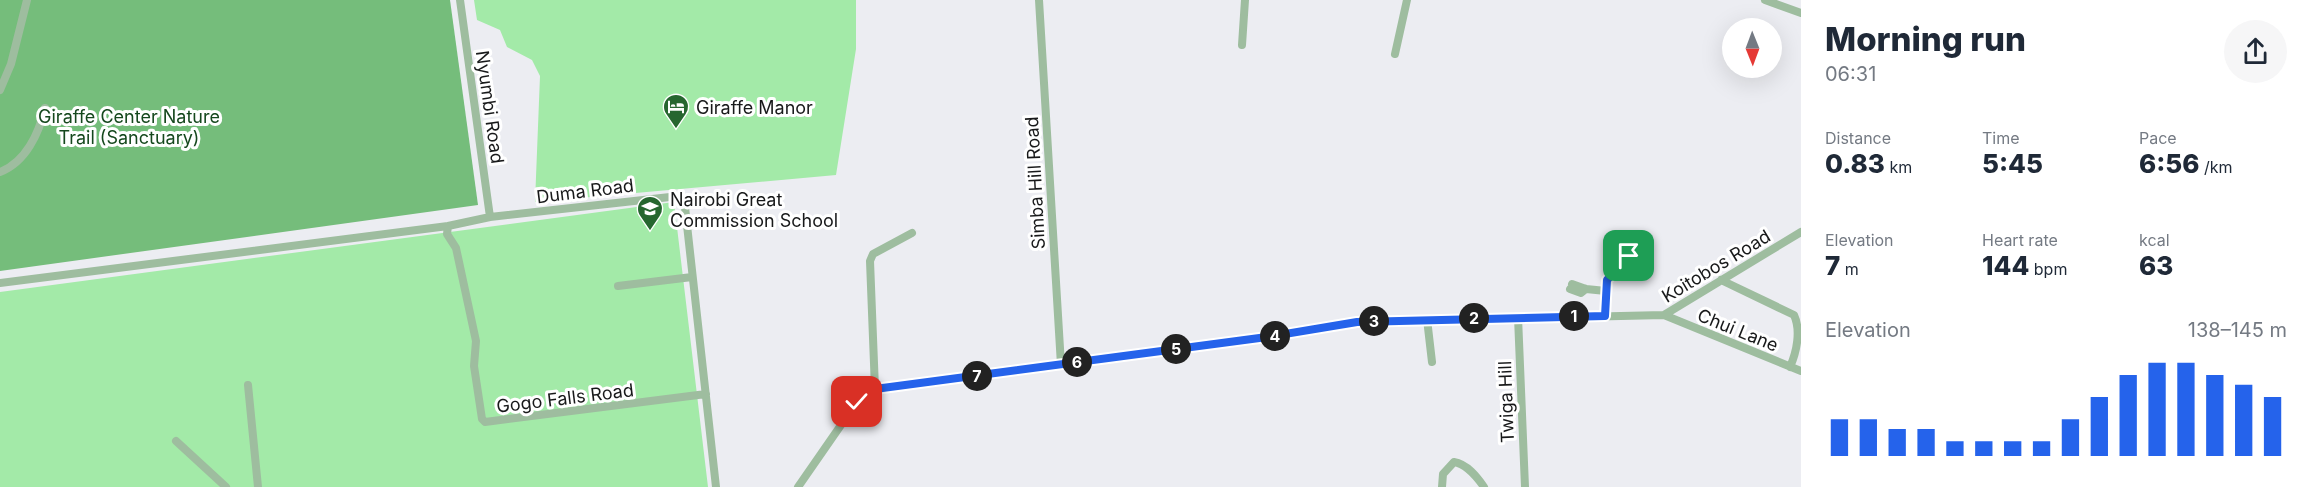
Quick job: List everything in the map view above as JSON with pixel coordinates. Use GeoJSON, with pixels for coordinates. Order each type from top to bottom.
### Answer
{"type":"FeatureCollection","features":[{"type":"Feature","properties":{"kind":"street"},"geometry":{"type":"LineString","coordinates":[[0,90],[11,64],[27,0]]}},
{"type":"Feature","properties":{"kind":"street","name":"Nyumbi Road"},"geometry":{"type":"LineString","coordinates":[[460,0],[490,217]]}},
{"type":"Feature","properties":{"kind":"street","name":"Simba Hill Road"},"geometry":{"type":"LineString","coordinates":[[1039,0],[1061,365]]}},
{"type":"Feature","properties":{"kind":"street"},"geometry":{"type":"LineString","coordinates":[[1242,45],[1245,0]]}},
{"type":"Feature","properties":{"kind":"street"},"geometry":{"type":"LineString","coordinates":[[1395,54],[1407,0]]}},
{"type":"Feature","properties":{"kind":"street"},"geometry":{"type":"LineString","coordinates":[[1765,0],[1801,13]]}},
{"type":"Feature","properties":{"kind":"street"},"geometry":{"type":"LineString","coordinates":[[0,172],[16,163],[30,146],[41,125],[45,108]]}},
{"type":"Feature","properties":{"kind":"street","name":"Duma Road"},"geometry":{"type":"LineString","coordinates":[[0,283],[448,226],[490,217],[674,195],[682,200],[685,207],[693,277]]}},
{"type":"Feature","properties":{"kind":"street","name":"Gogo Falls Road"},"geometry":{"type":"LineString","coordinates":[[448,226],[447,234],[456,248],[476,341],[474,366],[482,418],[485,422],[706,394]]}},
{"type":"Feature","properties":{"kind":"street","name":"Koitobos Road"},"geometry":{"type":"LineString","coordinates":[[875,389],[1061,365],[1357,322],[1664,315],[1801,231]]}},
{"type":"Feature","properties":{"kind":"street"},"geometry":{"type":"LineString","coordinates":[[798,487],[857,402],[875,389],[870,261],[873,254],[912,233]]}},
{"type":"Feature","properties":{"kind":"street"},"geometry":{"type":"LineString","coordinates":[[1605,316],[1608,278],[1625,256]]}},
{"type":"Feature","properties":{"kind":"street"},"geometry":{"type":"LineString","coordinates":[[618,286],[693,277],[716,487]]}},
{"type":"Feature","properties":{"kind":"street"},"geometry":{"type":"LineString","coordinates":[[1721,280],[1794,315],[1798,320],[1799,345],[1790,367]]}},
{"type":"Feature","properties":{"kind":"street"},"geometry":{"type":"LineString","coordinates":[[1571,286],[1581,293],[1586,289],[1606,291]]}},
{"type":"Feature","properties":{"kind":"street","name":"Chui Lane"},"geometry":{"type":"LineString","coordinates":[[1664,315],[1801,371]]}},
{"type":"Feature","properties":{"kind":"street","name":"Twiga Hill"},"geometry":{"type":"LineString","coordinates":[[1518,317],[1525,487]]}},
{"type":"Feature","properties":{"kind":"street"},"geometry":{"type":"LineString","coordinates":[[1427,319],[1432,362]]}},
{"type":"Feature","properties":{"kind":"street"},"geometry":{"type":"LineString","coordinates":[[248,385],[258,487]]}},
{"type":"Feature","properties":{"kind":"street"},"geometry":{"type":"LineString","coordinates":[[176,441],[226,487]]}},
{"type":"Feature","properties":{"kind":"street"},"geometry":{"type":"LineString","coordinates":[[1442,487],[1443,474],[1455,462],[1470,471],[1484,487]]}},
{"type":"Feature","properties":{"kind":"green space","name":"Giraffe Center Nature Trail (Sanctuary)"},"geometry":{"type":"Polygon","coordinates":[[[0,0],[450,0],[478,205],[0,271],[0,0]]]}},
{"type":"Feature","properties":{"kind":"green space"},"geometry":{"type":"Polygon","coordinates":[[[474,0],[856,0],[856,49],[836,175],[535,202],[540,76],[532,60],[507,47],[500,30],[477,20],[474,0]]]}},
{"type":"Feature","properties":{"kind":"green space"},"geometry":{"type":"Polygon","coordinates":[[[674,202],[708,487],[0,487],[0,292],[674,202]]]}},
{"type":"Feature","properties":{"kind":"place","name":"Giraffe Manor"},"geometry":{"type":"Point","coordinates":[676,130]}},
{"type":"Feature","properties":{"kind":"place","name":"Nairobi Great Commission School"},"geometry":{"type":"Point","coordinates":[650,232]}},
{"type":"Feature","properties":{"kind":"route"},"geometry":{"type":"LineString","coordinates":[[857,402],[875,389],[1267,337],[1357,322],[1605,316],[1607,280],[1629,256]]}}]}
